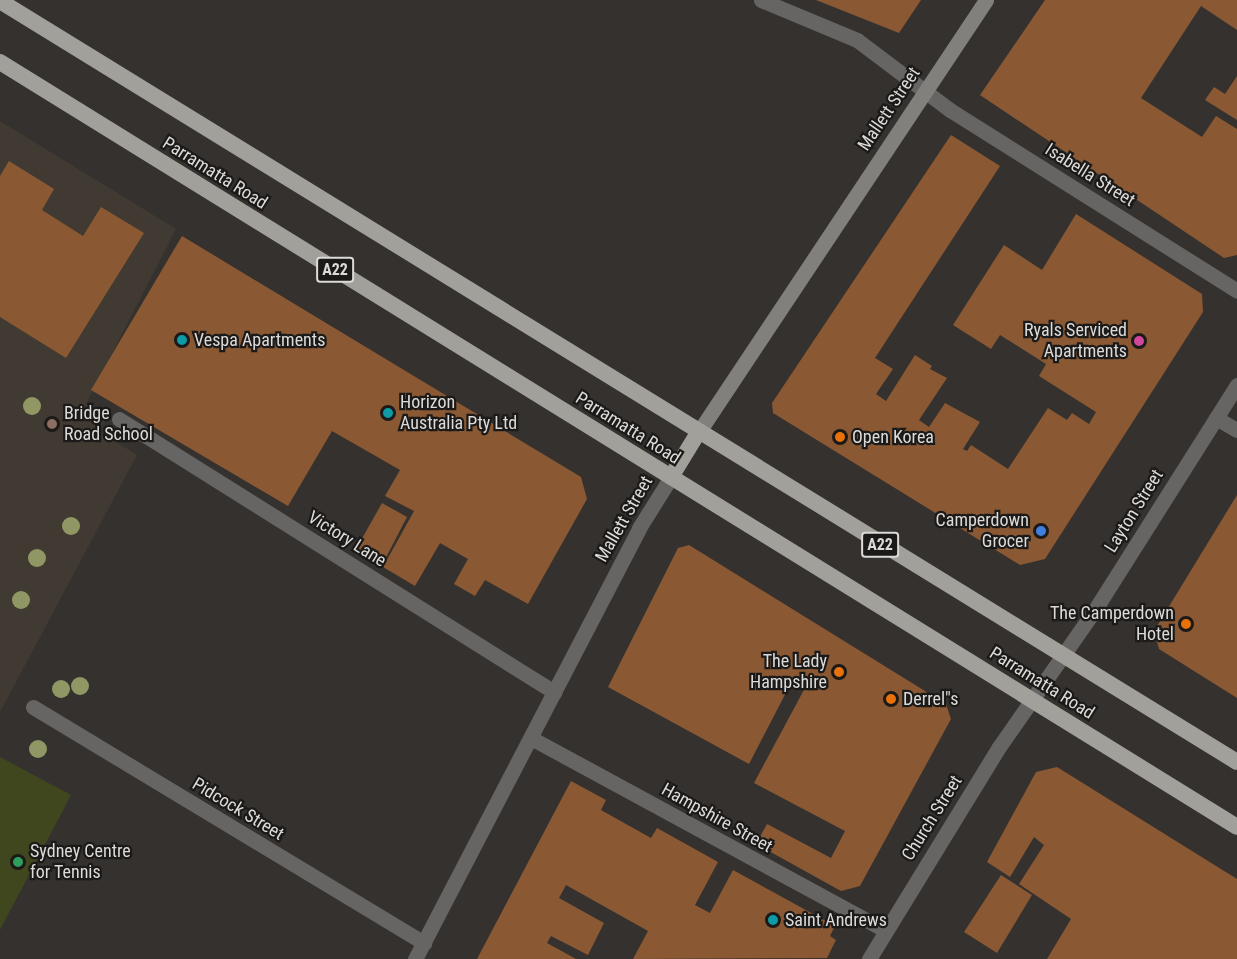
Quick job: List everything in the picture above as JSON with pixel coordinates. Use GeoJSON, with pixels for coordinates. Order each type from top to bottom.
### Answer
{"type":"FeatureCollection","features":[{"type":"Feature","properties":{"kind":"highway","name":"Parramatta Road"},"geometry":{"type":"LineString","coordinates":[[0,1],[698,433],[1237,762]]}},
{"type":"Feature","properties":{"kind":"highway","name":"Parramatta Road"},"geometry":{"type":"LineString","coordinates":[[0,62],[1237,827]]}},
{"type":"Feature","properties":{"kind":"highway","name":"Mallett Street"},"geometry":{"type":"LineString","coordinates":[[670,477],[698,433]]}},
{"type":"Feature","properties":{"kind":"main road","name":"Mallett Street"},"geometry":{"type":"LineString","coordinates":[[698,433],[986,0]]}},
{"type":"Feature","properties":{"kind":"street","name":"Isabella Street"},"geometry":{"type":"LineString","coordinates":[[761,0],[857,40],[924,91],[1237,291]]}},
{"type":"Feature","properties":{"kind":"street","name":"Layton Street"},"geometry":{"type":"LineString","coordinates":[[1032,700],[1237,385]]}},
{"type":"Feature","properties":{"kind":"street"},"geometry":{"type":"LineString","coordinates":[[1216,418],[1237,430]]}},
{"type":"Feature","properties":{"kind":"street","name":"Victory Lane"},"geometry":{"type":"LineString","coordinates":[[119,419],[554,692]]}},
{"type":"Feature","properties":{"kind":"street","name":"Mallett Street"},"geometry":{"type":"LineString","coordinates":[[415,959],[639,528],[670,477]]}},
{"type":"Feature","properties":{"kind":"street","name":"Church Street"},"geometry":{"type":"LineString","coordinates":[[869,959],[1032,700]]}},
{"type":"Feature","properties":{"kind":"street","name":"Pidcock Street"},"geometry":{"type":"LineString","coordinates":[[33,707],[424,943]]}},
{"type":"Feature","properties":{"kind":"street","name":"Hampshire Street"},"geometry":{"type":"LineString","coordinates":[[531,738],[886,931]]}},
{"type":"Feature","properties":{"kind":"shaded area","name":"Bridge Road School"},"geometry":{"type":"Polygon","coordinates":[[[0,121],[176,229],[86,404],[106,416],[100,432],[137,455],[0,712],[0,121]]]}},
{"type":"Feature","properties":{"kind":"green space","name":"Sydney Centre for Tennis"},"geometry":{"type":"Polygon","coordinates":[[[0,757],[71,795],[0,930],[0,757]]]}},
{"type":"Feature","properties":{"kind":"building"},"geometry":{"type":"Polygon","coordinates":[[[816,0],[921,0],[899,33],[816,0]]]}},
{"type":"Feature","properties":{"kind":"building"},"geometry":{"type":"Polygon","coordinates":[[[1045,0],[1237,0],[1237,30],[1201,6],[1141,98],[1202,137],[1216,116],[1237,129],[1237,255],[1224,258],[980,95],[1045,0]]]}},
{"type":"Feature","properties":{"kind":"building"},"geometry":{"type":"Polygon","coordinates":[[[1237,76],[1237,120],[1205,100],[1214,87],[1225,94],[1237,76]]]}},
{"type":"Feature","properties":{"kind":"building"},"geometry":{"type":"Polygon","coordinates":[[[951,135],[1000,166],[875,358],[893,369],[876,394],[886,401],[915,355],[932,366],[930,369],[947,378],[919,420],[929,427],[945,403],[980,422],[963,449],[967,451],[971,445],[1008,469],[1048,408],[1067,420],[1072,413],[1089,424],[1096,412],[1039,376],[1046,364],[1000,335],[991,349],[953,325],[1004,245],[1042,270],[1076,214],[1202,294],[1203,312],[1045,559],[1020,565],[773,413],[772,403],[951,135]]]}},
{"type":"Feature","properties":{"kind":"building"},"geometry":{"type":"Polygon","coordinates":[[[9,161],[54,189],[42,210],[83,236],[101,207],[144,233],[66,358],[0,317],[0,176],[9,161]]]}},
{"type":"Feature","properties":{"kind":"building"},"geometry":{"type":"Polygon","coordinates":[[[182,236],[581,477],[587,499],[528,604],[485,580],[475,596],[454,584],[468,559],[440,543],[415,586],[383,567],[414,511],[385,496],[400,470],[332,431],[288,506],[91,390],[182,236]]]}},
{"type":"Feature","properties":{"kind":"building"},"geometry":{"type":"Polygon","coordinates":[[[1237,495],[1237,698],[1159,649],[1154,631],[1237,495]]]}},
{"type":"Feature","properties":{"kind":"building"},"geometry":{"type":"Polygon","coordinates":[[[382,503],[407,517],[381,567],[355,551],[382,503]]]}},
{"type":"Feature","properties":{"kind":"building"},"geometry":{"type":"Polygon","coordinates":[[[689,545],[946,704],[951,719],[860,886],[841,891],[756,844],[767,824],[831,858],[845,831],[754,783],[806,686],[793,679],[749,764],[608,687],[678,548],[689,545]]]}},
{"type":"Feature","properties":{"kind":"building"},"geometry":{"type":"Polygon","coordinates":[[[1057,767],[1237,879],[1237,959],[1047,959],[1071,919],[1019,884],[1044,845],[1034,837],[1010,877],[987,862],[1036,772],[1057,767]]]}},
{"type":"Feature","properties":{"kind":"building"},"geometry":{"type":"Polygon","coordinates":[[[571,781],[606,800],[601,810],[651,838],[657,828],[718,862],[695,905],[710,913],[733,870],[835,926],[830,936],[836,940],[827,958],[633,959],[648,931],[566,885],[559,898],[604,923],[588,955],[551,936],[547,943],[576,959],[477,959],[571,781]]]}},
{"type":"Feature","properties":{"kind":"building"},"geometry":{"type":"Polygon","coordinates":[[[1001,875],[1032,895],[997,953],[964,932],[1001,875]]]}},
{"type":"Feature","properties":{"kind":"place","name":"Vespa Apartments"},"geometry":{"type":"Point","coordinates":[182,340]}},
{"type":"Feature","properties":{"kind":"place","name":"Ryals Serviced Apartments"},"geometry":{"type":"Point","coordinates":[1139,341]}},
{"type":"Feature","properties":{"kind":"place","name":"Horizon Australia Pty Ltd"},"geometry":{"type":"Point","coordinates":[388,413]}},
{"type":"Feature","properties":{"kind":"place","name":"Bridge Road School"},"geometry":{"type":"Point","coordinates":[52,424]}},
{"type":"Feature","properties":{"kind":"place","name":"Open Korea"},"geometry":{"type":"Point","coordinates":[840,437]}},
{"type":"Feature","properties":{"kind":"place","name":"Camperdown Grocer"},"geometry":{"type":"Point","coordinates":[1041,531]}},
{"type":"Feature","properties":{"kind":"place","name":"The Camperdown Hotel"},"geometry":{"type":"Point","coordinates":[1186,624]}},
{"type":"Feature","properties":{"kind":"place","name":"The Lady Hampshire"},"geometry":{"type":"Point","coordinates":[839,672]}},
{"type":"Feature","properties":{"kind":"place","name":"Derrel\"s"},"geometry":{"type":"Point","coordinates":[891,699]}},
{"type":"Feature","properties":{"kind":"place","name":"Sydney Centre for Tennis"},"geometry":{"type":"Point","coordinates":[18,862]}},
{"type":"Feature","properties":{"kind":"place","name":"Saint Andrews"},"geometry":{"type":"Point","coordinates":[773,920]}}]}
